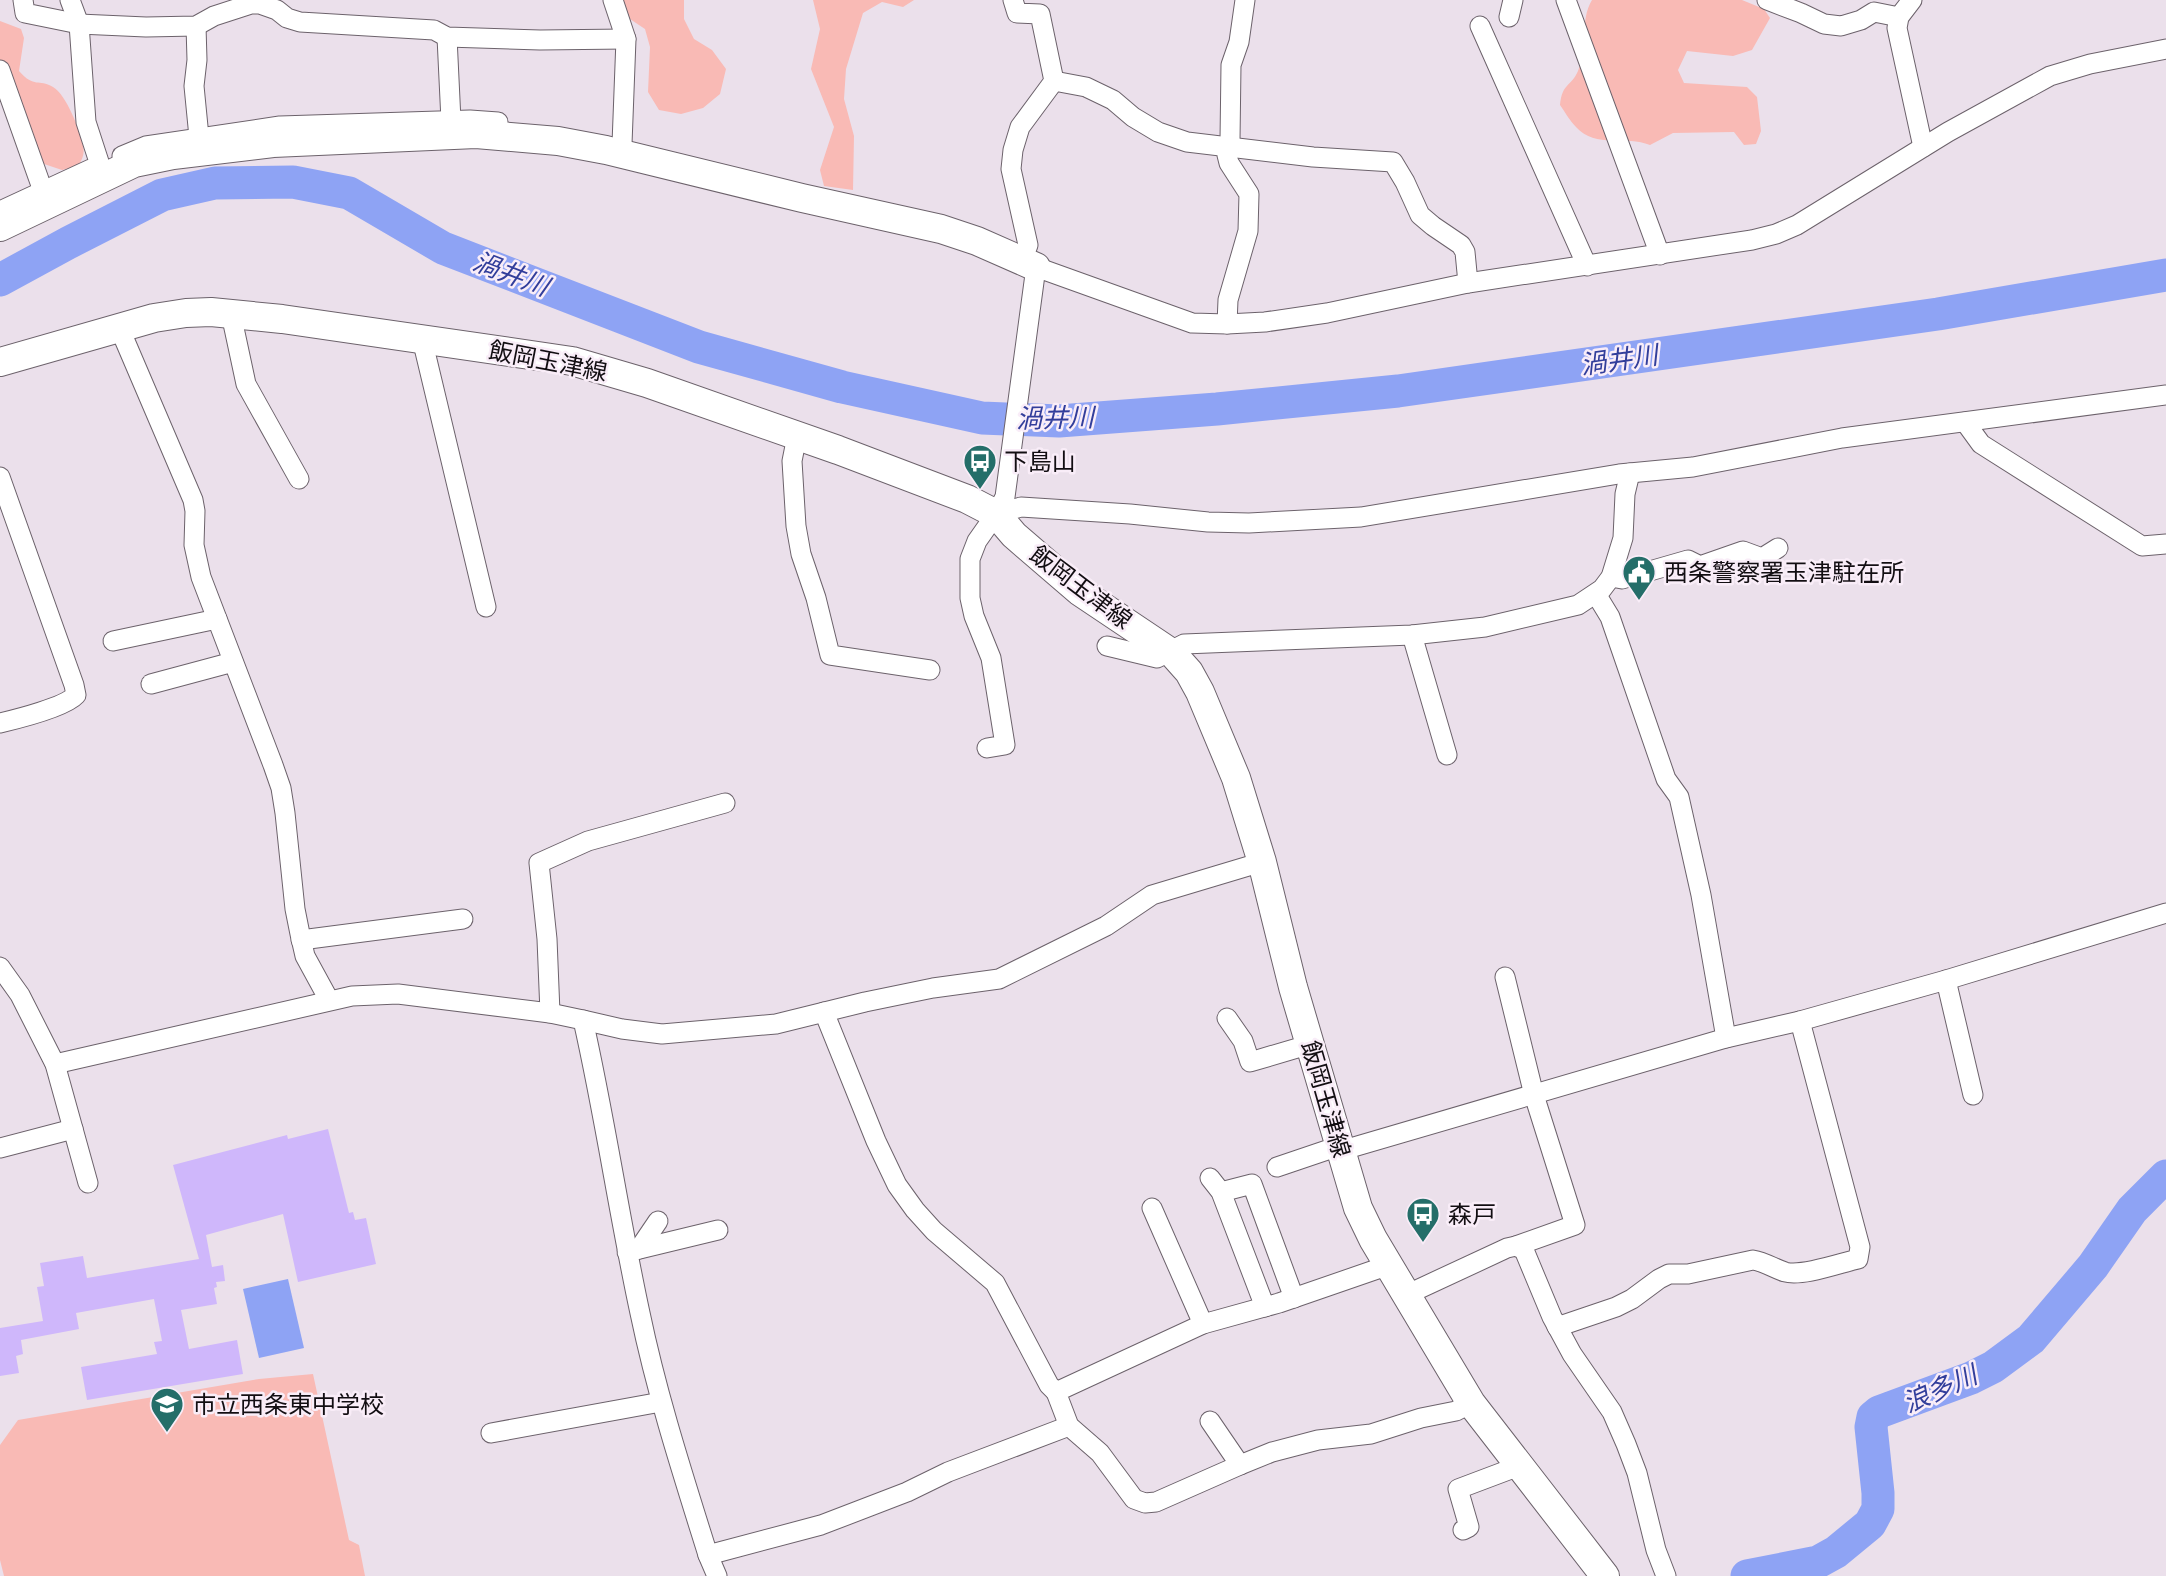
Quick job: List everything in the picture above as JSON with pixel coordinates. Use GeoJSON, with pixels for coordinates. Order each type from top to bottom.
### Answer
{"type":"FeatureCollection","features":[{"type":"Feature","properties":{"kind":"main road"},"geometry":{"type":"LineString","coordinates":[[0,227],[134,163],[173,155],[273,143],[476,134],[516,136],[606,150],[942,229],[1029,264]]}},
{"type":"Feature","properties":{"kind":"main road","name":"飯岡玉津線"},"geometry":{"type":"LineString","coordinates":[[0,362],[119,327],[186,313],[282,319],[572,361],[603,369],[797,436],[967,499],[1001,505],[1014,536],[1079,591],[1169,651],[1189,672],[1236,778],[1262,862],[1293,987],[1358,1208],[1406,1295],[1471,1402],[1605,1576]]}},
{"type":"Feature","properties":{"kind":"street"},"geometry":{"type":"LineString","coordinates":[[23,0],[25,13],[79,24],[196,26],[248,3],[277,10],[287,18],[300,22],[434,30],[447,37],[626,39]]}},
{"type":"Feature","properties":{"kind":"street"},"geometry":{"type":"LineString","coordinates":[[70,0],[79,24],[86,122],[100,165]]}},
{"type":"Feature","properties":{"kind":"street"},"geometry":{"type":"LineString","coordinates":[[613,0],[626,39],[622,145]]}},
{"type":"Feature","properties":{"kind":"street"},"geometry":{"type":"LineString","coordinates":[[987,748],[1005,745],[991,658],[974,616],[970,598],[970,559],[977,541],[1001,505],[1023,364],[1029,264],[1028,245],[1011,169],[1013,150],[1020,127],[1054,81],[1040,14],[1017,13],[1013,0]]}},
{"type":"Feature","properties":{"kind":"street"},"geometry":{"type":"LineString","coordinates":[[1227,324],[1228,300],[1248,231],[1249,194],[1229,163],[1227,155],[1230,140],[1231,65],[1239,42],[1245,0]]}},
{"type":"Feature","properties":{"kind":"street"},"geometry":{"type":"LineString","coordinates":[[1566,0],[1660,255]]}},
{"type":"Feature","properties":{"kind":"street"},"geometry":{"type":"LineString","coordinates":[[1767,0],[1803,6],[1824,24],[1841,26],[1861,20],[1874,12],[1899,17]]}},
{"type":"Feature","properties":{"kind":"street"},"geometry":{"type":"LineString","coordinates":[[1912,0],[1899,17],[1897,28],[1923,147]]}},
{"type":"Feature","properties":{"kind":"street"},"geometry":{"type":"LineString","coordinates":[[196,26],[197,60],[194,86],[199,137]]}},
{"type":"Feature","properties":{"kind":"street"},"geometry":{"type":"LineString","coordinates":[[1480,26],[1587,266]]}},
{"type":"Feature","properties":{"kind":"street"},"geometry":{"type":"LineString","coordinates":[[447,37],[451,121]]}},
{"type":"Feature","properties":{"kind":"street"},"geometry":{"type":"LineString","coordinates":[[1029,264],[1192,323],[1227,324],[1265,322],[1327,313],[1468,283],[1752,240],[1797,225],[1923,147],[2050,76],[2130,54],[2166,49]]}},
{"type":"Feature","properties":{"kind":"street"},"geometry":{"type":"LineString","coordinates":[[0,70],[43,191]]}},
{"type":"Feature","properties":{"kind":"street"},"geometry":{"type":"LineString","coordinates":[[1054,81],[1086,87],[1113,100],[1133,117],[1158,132],[1186,142],[1313,157],[1393,162],[1420,215],[1461,245],[1465,252],[1468,283]]}},
{"type":"Feature","properties":{"kind":"street"},"geometry":{"type":"LineString","coordinates":[[0,211],[146,146],[280,126],[470,120],[534,125],[582,133],[622,145],[663,164]]}},
{"type":"Feature","properties":{"kind":"street"},"geometry":{"type":"LineString","coordinates":[[231,314],[246,384],[299,479]]}},
{"type":"Feature","properties":{"kind":"street"},"geometry":{"type":"LineString","coordinates":[[119,327],[193,500],[196,558],[201,577],[281,788],[301,940],[305,956],[329,1000]]}},
{"type":"Feature","properties":{"kind":"street"},"geometry":{"type":"LineString","coordinates":[[422,339],[486,607]]}},
{"type":"Feature","properties":{"kind":"street"},"geometry":{"type":"LineString","coordinates":[[1001,505],[1208,522],[1249,523],[1361,517],[1630,473],[1693,467],[1842,438],[2166,395]]}},
{"type":"Feature","properties":{"kind":"street"},"geometry":{"type":"LineString","coordinates":[[1965,422],[1980,444],[2142,546],[2166,544]]}},
{"type":"Feature","properties":{"kind":"street"},"geometry":{"type":"LineString","coordinates":[[797,436],[792,460],[798,535],[830,655],[930,670]]}},
{"type":"Feature","properties":{"kind":"street"},"geometry":{"type":"LineString","coordinates":[[1107,646],[1157,658],[1184,644],[1412,635],[1485,627],[1578,605],[1596,594],[1611,577],[1623,538],[1625,494],[1630,473]]}},
{"type":"Feature","properties":{"kind":"street"},"geometry":{"type":"LineString","coordinates":[[0,477],[76,695],[62,703],[0,723]]}},
{"type":"Feature","properties":{"kind":"street"},"geometry":{"type":"LineString","coordinates":[[1611,577],[1622,579],[1688,559],[1700,566],[1743,551],[1762,558],[1778,548]]}},
{"type":"Feature","properties":{"kind":"street"},"geometry":{"type":"LineString","coordinates":[[1596,594],[1610,617],[1666,779],[1679,797],[1701,895],[1726,1038]]}},
{"type":"Feature","properties":{"kind":"street"},"geometry":{"type":"LineString","coordinates":[[113,641],[217,619]]}},
{"type":"Feature","properties":{"kind":"street"},"geometry":{"type":"LineString","coordinates":[[1412,635],[1447,755]]}},
{"type":"Feature","properties":{"kind":"street"},"geometry":{"type":"LineString","coordinates":[[151,684],[233,662]]}},
{"type":"Feature","properties":{"kind":"street"},"geometry":{"type":"LineString","coordinates":[[550,1013],[540,863],[588,841],[725,803]]}},
{"type":"Feature","properties":{"kind":"street"},"geometry":{"type":"LineString","coordinates":[[55,1064],[352,996],[398,994],[550,1013],[622,1029],[662,1034],[776,1024],[933,988],[999,979],[1106,926],[1152,895],[1262,862]]}},
{"type":"Feature","properties":{"kind":"street"},"geometry":{"type":"LineString","coordinates":[[1277,1167],[1726,1038],[1800,1021],[1946,980],[2166,913]]}},
{"type":"Feature","properties":{"kind":"street"},"geometry":{"type":"LineString","coordinates":[[301,940],[463,919]]}},
{"type":"Feature","properties":{"kind":"street"},"geometry":{"type":"LineString","coordinates":[[0,967],[20,995],[55,1064],[89,1183]]}},
{"type":"Feature","properties":{"kind":"street"},"geometry":{"type":"LineString","coordinates":[[1406,1295],[1507,1248],[1575,1225],[1534,1094],[1505,977]]}},
{"type":"Feature","properties":{"kind":"street"},"geometry":{"type":"LineString","coordinates":[[1946,980],[1973,1095]]}},
{"type":"Feature","properties":{"kind":"street"},"geometry":{"type":"LineString","coordinates":[[824,1012],[876,1141],[897,1185],[934,1231],[995,1283],[1049,1385],[1056,1392],[1069,1426],[1100,1453],[1135,1499],[1145,1503],[1156,1502],[1272,1452],[1318,1440],[1371,1434],[1421,1418],[1456,1411],[1471,1402]]}},
{"type":"Feature","properties":{"kind":"street"},"geometry":{"type":"LineString","coordinates":[[1227,1018],[1243,1041],[1250,1062],[1311,1044]]}},
{"type":"Feature","properties":{"kind":"street"},"geometry":{"type":"LineString","coordinates":[[583,1020],[633,1250],[640,1316],[661,1402],[708,1555],[717,1576]]}},
{"type":"Feature","properties":{"kind":"street"},"geometry":{"type":"LineString","coordinates":[[1557,1326],[1616,1307],[1669,1274],[1688,1274],[1753,1260],[1787,1273],[1799,1273],[1858,1259],[1860,1247],[1800,1021]]}},
{"type":"Feature","properties":{"kind":"street"},"geometry":{"type":"LineString","coordinates":[[0,1148],[73,1129]]}},
{"type":"Feature","properties":{"kind":"street"},"geometry":{"type":"LineString","coordinates":[[1265,1307],[1216,1185],[1252,1184],[1294,1298]]}},
{"type":"Feature","properties":{"kind":"street"},"geometry":{"type":"LineString","coordinates":[[1152,1208],[1203,1324]]}},
{"type":"Feature","properties":{"kind":"street"},"geometry":{"type":"LineString","coordinates":[[633,1250],[658,1221]]}},
{"type":"Feature","properties":{"kind":"street"},"geometry":{"type":"LineString","coordinates":[[633,1250],[718,1230]]}},
{"type":"Feature","properties":{"kind":"street"},"geometry":{"type":"LineString","coordinates":[[1516,1246],[1524,1250],[1572,1354],[1612,1412],[1637,1473],[1656,1550],[1667,1576]]}},
{"type":"Feature","properties":{"kind":"street"},"geometry":{"type":"LineString","coordinates":[[1056,1392],[1203,1324],[1294,1298],[1389,1265]]}},
{"type":"Feature","properties":{"kind":"street"},"geometry":{"type":"LineString","coordinates":[[491,1433],[661,1402]]}},
{"type":"Feature","properties":{"kind":"street"},"geometry":{"type":"LineString","coordinates":[[1210,1421],[1240,1465]]}},
{"type":"Feature","properties":{"kind":"street"},"geometry":{"type":"LineString","coordinates":[[708,1555],[821,1525],[907,1492],[948,1472],[1069,1426]]}},
{"type":"Feature","properties":{"kind":"street"},"geometry":{"type":"LineString","coordinates":[[1463,1530],[1469,1527],[1458,1489],[1519,1466]]}},
{"type":"Feature","properties":{"kind":"shaded area"},"geometry":{"type":"Polygon","coordinates":[[[623,0],[684,0],[684,19],[694,39],[712,50],[726,69],[720,94],[703,108],[681,114],[659,110],[648,92],[650,47],[645,29],[630,19],[623,0]]]}},
{"type":"Feature","properties":{"kind":"shaded area"},"geometry":{"type":"Polygon","coordinates":[[[813,0],[914,0],[903,7],[882,2],[863,13],[846,69],[844,99],[854,136],[853,190],[824,186],[820,170],[834,127],[811,69],[820,29],[813,0]]]}},
{"type":"Feature","properties":{"kind":"shaded area"},"geometry":{"type":"Polygon","coordinates":[[[1592,0],[1742,0],[1764,9],[1770,18],[1752,50],[1733,56],[1687,51],[1678,70],[1684,83],[1747,87],[1757,97],[1761,131],[1756,144],[1744,145],[1734,132],[1673,133],[1650,145],[1593,138],[1576,127],[1560,105],[1565,89],[1581,63],[1586,16],[1592,0]]]}},
{"type":"Feature","properties":{"kind":"shaded area"},"geometry":{"type":"Polygon","coordinates":[[[0,21],[21,29],[24,38],[19,71],[33,82],[53,87],[68,105],[84,149],[78,166],[62,170],[44,164],[15,99],[0,77],[0,21]]]}},
{"type":"Feature","properties":{"kind":"shaded area"},"geometry":{"type":"Polygon","coordinates":[[[313,1374],[349,1540],[359,1545],[365,1576],[4,1576],[0,1560],[0,1445],[18,1420],[259,1379],[313,1374]]]}},
{"type":"Feature","properties":{"kind":"water"},"geometry":{"type":"Polygon","coordinates":[[[288,1279],[304,1348],[259,1358],[243,1289],[288,1279]]]}},
{"type":"Feature","properties":{"kind":"building"},"geometry":{"type":"Polygon","coordinates":[[[328,1129],[349,1213],[353,1212],[355,1220],[366,1218],[376,1264],[298,1282],[283,1214],[206,1235],[212,1267],[223,1265],[225,1281],[216,1282],[217,1287],[214,1288],[217,1304],[181,1310],[189,1349],[237,1340],[243,1374],[87,1400],[81,1367],[157,1354],[154,1342],[162,1341],[154,1299],[76,1313],[79,1329],[21,1340],[23,1354],[16,1356],[19,1373],[0,1376],[0,1328],[43,1321],[37,1287],[44,1286],[40,1263],[83,1256],[87,1278],[199,1259],[173,1165],[287,1135],[288,1139],[328,1129]]]}},
{"type":"Feature","properties":{"kind":"waterway","name":"渦井川"},"geometry":{"type":"LineString","coordinates":[[0,280],[162,195],[215,183],[293,182],[349,193],[443,248],[699,347],[842,387],[982,418],[1059,421],[1398,391],[1938,314],[2166,275]]}},
{"type":"Feature","properties":{"kind":"waterway","name":"浪多川"},"geometry":{"type":"LineString","coordinates":[[1747,1576],[1818,1562],[1836,1552],[1870,1524],[1878,1509],[1871,1427],[1873,1417],[1879,1412],[1971,1378],[1993,1367],[2031,1339],[2093,1266],[2132,1210],[2166,1176]]}},
{"type":"Feature","properties":{"kind":"place","name":"下島山"},"geometry":{"type":"Point","coordinates":[980,491]}},
{"type":"Feature","properties":{"kind":"place","name":"西条警察署玉津駐在所"},"geometry":{"type":"Point","coordinates":[1639,602]}},
{"type":"Feature","properties":{"kind":"place","name":"森戸"},"geometry":{"type":"Point","coordinates":[1423,1244]}},
{"type":"Feature","properties":{"kind":"place","name":"市立西条東中学校"},"geometry":{"type":"Point","coordinates":[167,1434]}}]}
